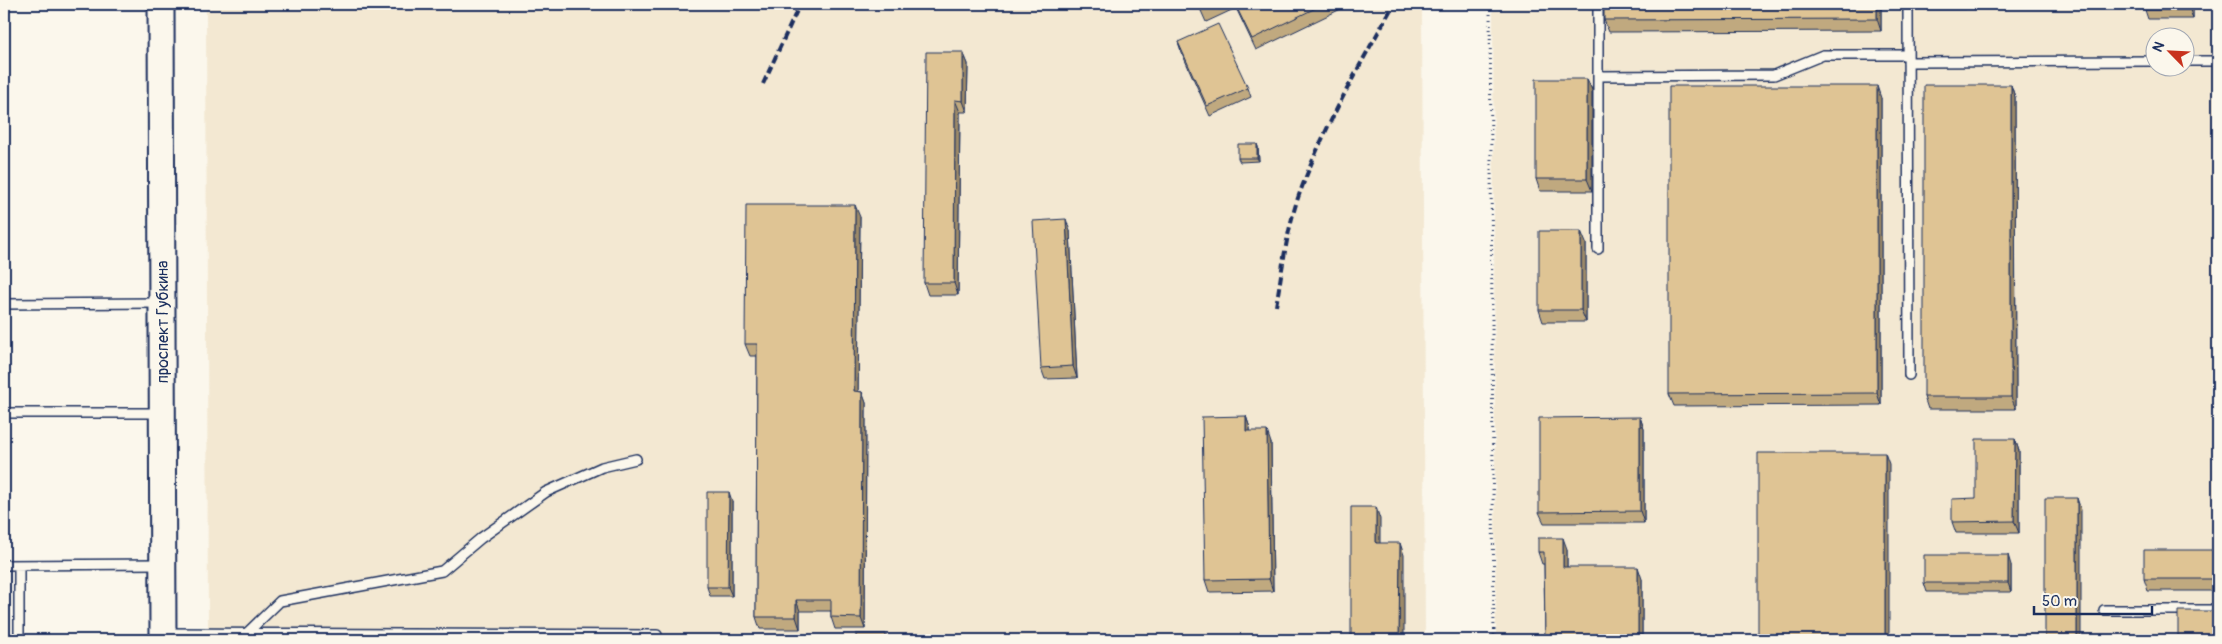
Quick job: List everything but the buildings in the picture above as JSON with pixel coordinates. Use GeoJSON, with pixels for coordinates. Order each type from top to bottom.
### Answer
{"type":"FeatureCollection","features":[{"type":"Feature","properties":{"kind":"main road","name":"проспект Губкина"},"geometry":{"type":"LineString","coordinates":[[161,4],[163,636]]}},
{"type":"Feature","properties":{"kind":"lane"},"geometry":{"type":"LineString","coordinates":[[1598,4],[1598,249]]}},
{"type":"Feature","properties":{"kind":"lane"},"geometry":{"type":"LineString","coordinates":[[1908,4],[1909,374]]}},
{"type":"Feature","properties":{"kind":"lane"},"geometry":{"type":"LineString","coordinates":[[1598,76],[1774,75],[1823,56],[1908,59],[2144,61]]}},
{"type":"Feature","properties":{"kind":"lane"},"geometry":{"type":"LineString","coordinates":[[2194,61],[2218,61]]}},
{"type":"Feature","properties":{"kind":"lane"},"geometry":{"type":"LineString","coordinates":[[4,304],[161,303]]}},
{"type":"Feature","properties":{"kind":"lane"},"geometry":{"type":"LineString","coordinates":[[4,413],[162,414]]}},
{"type":"Feature","properties":{"kind":"lane"},"geometry":{"type":"LineString","coordinates":[[247,633],[280,602],[442,571],[481,538],[546,492],[602,467],[636,459]]}},
{"type":"Feature","properties":{"kind":"lane"},"geometry":{"type":"LineString","coordinates":[[4,565],[163,564]]}},
{"type":"Feature","properties":{"kind":"lane"},"geometry":{"type":"LineString","coordinates":[[19,565],[19,640]]}},
{"type":"Feature","properties":{"kind":"lane"},"geometry":{"type":"LineString","coordinates":[[2104,610],[2218,610]]}},
{"type":"Feature","properties":{"kind":"lane"},"geometry":{"type":"LineString","coordinates":[[163,636],[247,633],[311,637],[657,634]]}},
{"type":"Feature","properties":{"kind":"path"},"geometry":{"type":"LineString","coordinates":[[1490,4],[1494,640]]}},
{"type":"Feature","properties":{"kind":"shaded area"},"geometry":{"type":"Polygon","coordinates":[[[206,4],[1422,4],[1425,640],[208,640],[206,4]]]}},
{"type":"Feature","properties":{"kind":"shaded area"},"geometry":{"type":"Polygon","coordinates":[[[1493,4],[2218,4],[2218,640],[1496,640],[1493,4]]]}},
{"type":"Feature","properties":{"kind":"railway"},"geometry":{"type":"LineString","coordinates":[[763,84],[800,4]]}},
{"type":"Feature","properties":{"kind":"railway"},"geometry":{"type":"LineString","coordinates":[[1276,306],[1289,231],[1297,201],[1311,163],[1357,71],[1394,4]]}}]}
